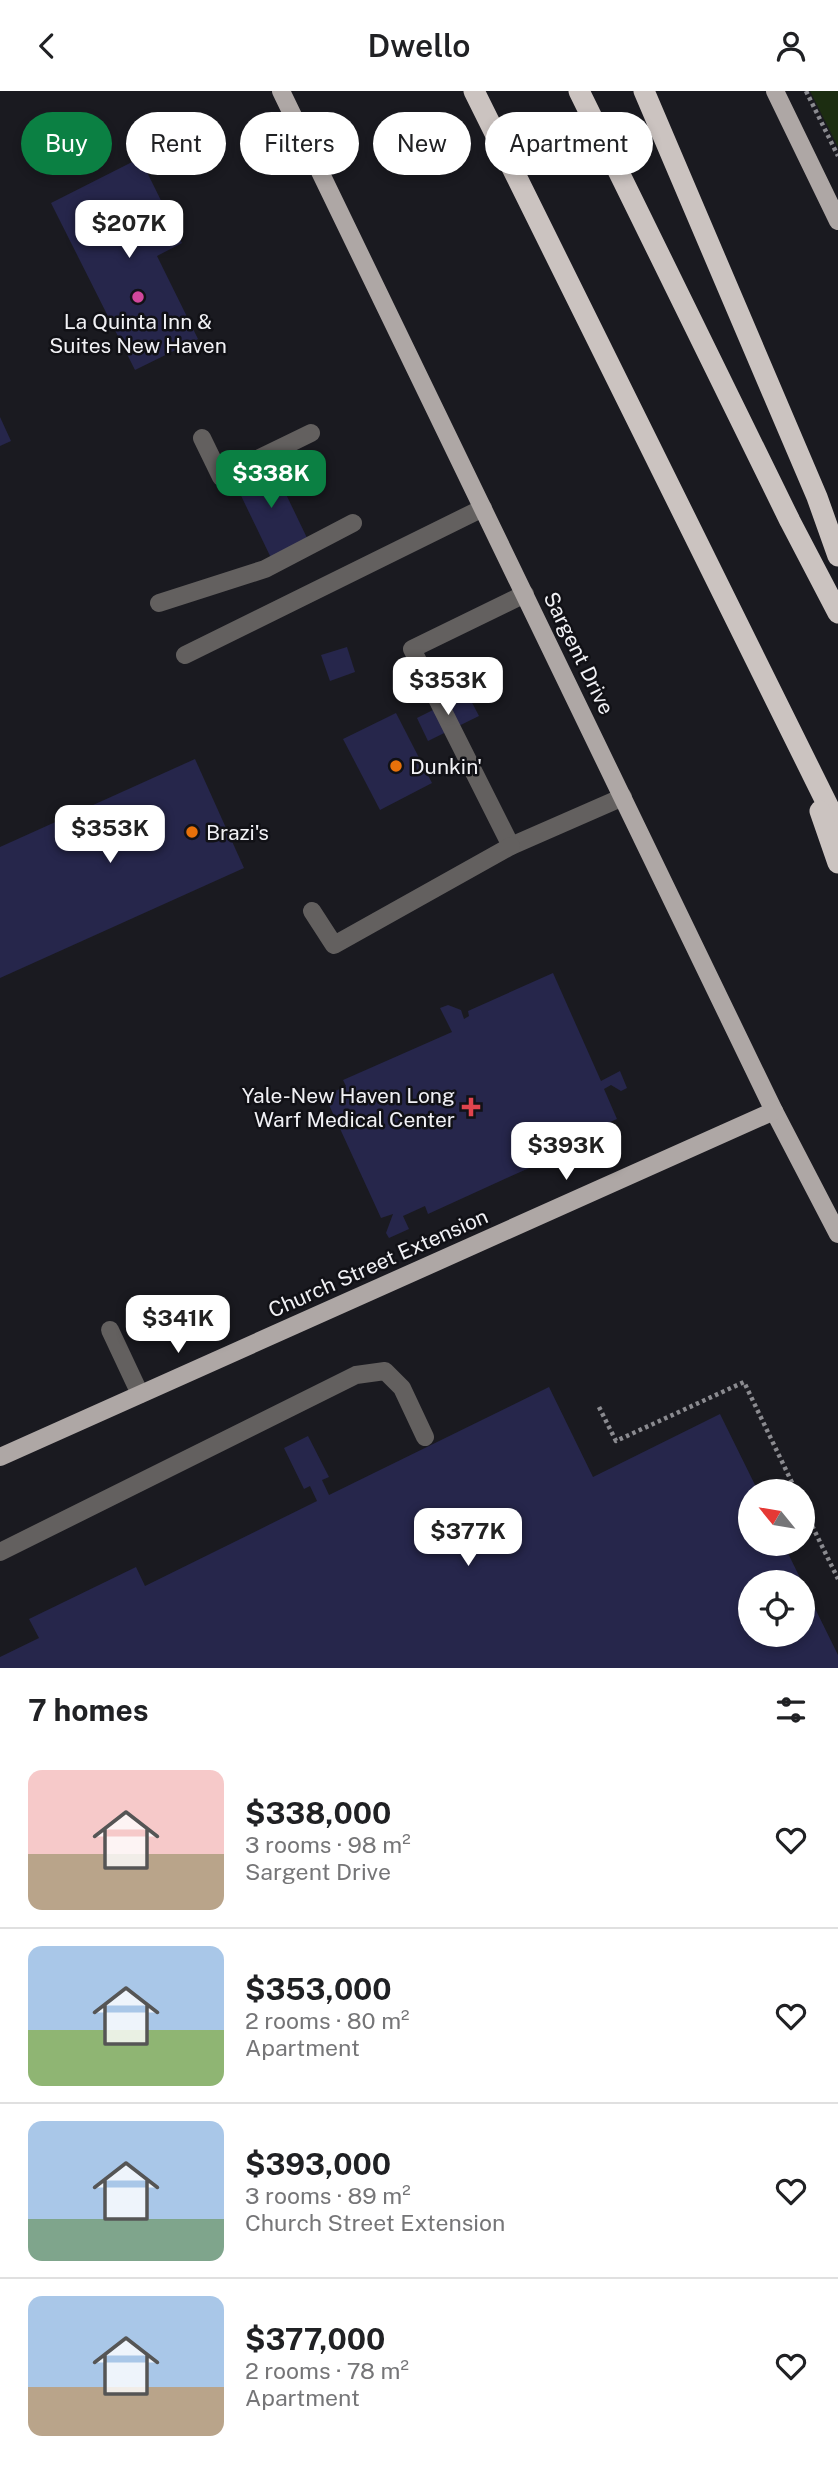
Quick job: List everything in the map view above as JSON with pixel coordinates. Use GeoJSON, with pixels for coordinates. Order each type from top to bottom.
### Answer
{"type":"FeatureCollection","features":[{"type":"Feature","properties":{"kind":"highway"},"geometry":{"type":"LineString","coordinates":[[474,91],[838,826]]}},
{"type":"Feature","properties":{"kind":"highway"},"geometry":{"type":"LineString","coordinates":[[579,91],[784,509],[838,613]]}},
{"type":"Feature","properties":{"kind":"highway"},"geometry":{"type":"LineString","coordinates":[[644,91],[817,497],[838,556]]}},
{"type":"Feature","properties":{"kind":"highway"},"geometry":{"type":"LineString","coordinates":[[802,756],[838,863]]}},
{"type":"Feature","properties":{"kind":"main road","name":"Sargent Drive"},"geometry":{"type":"LineString","coordinates":[[281,91],[774,1111],[838,1234]]}},
{"type":"Feature","properties":{"kind":"main road"},"geometry":{"type":"LineString","coordinates":[[775,91],[838,221]]}},
{"type":"Feature","properties":{"kind":"main road","name":"Church Street Extension"},"geometry":{"type":"LineString","coordinates":[[0,1457],[774,1111]]}},
{"type":"Feature","properties":{"kind":"lane"},"geometry":{"type":"LineString","coordinates":[[202,438],[221,477],[311,433]]}},
{"type":"Feature","properties":{"kind":"lane"},"geometry":{"type":"LineString","coordinates":[[185,655],[483,508]]}},
{"type":"Feature","properties":{"kind":"lane"},"geometry":{"type":"LineString","coordinates":[[159,603],[265,569],[352,523]]}},
{"type":"Feature","properties":{"kind":"lane"},"geometry":{"type":"LineString","coordinates":[[511,846],[412,649],[525,594]]}},
{"type":"Feature","properties":{"kind":"lane"},"geometry":{"type":"LineString","coordinates":[[312,911],[334,945],[511,846],[623,797]]}},
{"type":"Feature","properties":{"kind":"lane"},"geometry":{"type":"LineString","coordinates":[[110,1330],[140,1394]]}},
{"type":"Feature","properties":{"kind":"lane"},"geometry":{"type":"LineString","coordinates":[[0,1552],[356,1375],[385,1371],[402,1388],[425,1437]]}},
{"type":"Feature","properties":{"kind":"path"},"geometry":{"type":"LineString","coordinates":[[806,91],[838,156]]}},
{"type":"Feature","properties":{"kind":"path"},"geometry":{"type":"LineString","coordinates":[[599,1407],[616,1441],[744,1382],[790,1479]]}},
{"type":"Feature","properties":{"kind":"path"},"geometry":{"type":"LineString","coordinates":[[816,1534],[838,1579]]}},
{"type":"Feature","properties":{"kind":"green space"},"geometry":{"type":"Polygon","coordinates":[[[810,91],[838,91],[838,147],[810,91]]]}},
{"type":"Feature","properties":{"kind":"building","name":"La Quinta Inn & Suites New Haven"},"geometry":{"type":"Polygon","coordinates":[[[126,165],[126,175],[148,175],[182,243],[157,256],[198,339],[135,370],[51,203],[106,175],[112,175],[112,172],[126,165]]]}},
{"type":"Feature","properties":{"kind":"building"},"geometry":{"type":"Polygon","coordinates":[[[0,417],[11,441],[0,446],[0,417]]]}},
{"type":"Feature","properties":{"kind":"building"},"geometry":{"type":"Polygon","coordinates":[[[270,461],[309,542],[272,560],[233,479],[270,461]]]}},
{"type":"Feature","properties":{"kind":"building"},"geometry":{"type":"Polygon","coordinates":[[[347,647],[355,672],[330,681],[321,655],[347,647]]]}},
{"type":"Feature","properties":{"kind":"building"},"geometry":{"type":"Polygon","coordinates":[[[467,693],[479,716],[428,741],[417,718],[467,693]]]}},
{"type":"Feature","properties":{"kind":"building"},"geometry":{"type":"Polygon","coordinates":[[[396,713],[432,783],[380,810],[343,739],[396,713]]]}},
{"type":"Feature","properties":{"kind":"building"},"geometry":{"type":"Polygon","coordinates":[[[195,759],[244,868],[0,978],[0,847],[195,759]]]}},
{"type":"Feature","properties":{"kind":"building","name":"Yale-New Haven Long Warf Medical Center"},"geometry":{"type":"Polygon","coordinates":[[[553,973],[601,1081],[620,1071],[627,1088],[621,1091],[611,1085],[604,1089],[617,1119],[578,1135],[583,1144],[428,1214],[425,1206],[403,1216],[409,1229],[389,1238],[386,1233],[393,1214],[381,1218],[325,1096],[346,1086],[343,1080],[452,1032],[440,1008],[448,1005],[461,1010],[464,1019],[469,1016],[468,1011],[553,973]]]}},
{"type":"Feature","properties":{"kind":"building"},"geometry":{"type":"Polygon","coordinates":[[[549,1387],[593,1477],[720,1414],[752,1479],[738,1479],[738,1556],[789,1556],[796,1570],[738,1570],[738,1647],[815,1647],[815,1608],[838,1655],[838,1668],[0,1668],[0,1657],[39,1638],[29,1619],[136,1567],[145,1586],[317,1501],[310,1486],[304,1489],[284,1448],[308,1436],[329,1477],[322,1480],[329,1495],[549,1387]]]}},
{"type":"Feature","properties":{"kind":"place","name":"La Quinta Inn & Suites New Haven"},"geometry":{"type":"Point","coordinates":[138,297]}},
{"type":"Feature","properties":{"kind":"place","name":"Dunkin'"},"geometry":{"type":"Point","coordinates":[396,766]}},
{"type":"Feature","properties":{"kind":"place","name":"Brazi's"},"geometry":{"type":"Point","coordinates":[192,832]}},
{"type":"Feature","properties":{"kind":"place","name":"Yale-New Haven Long Warf Medical Center"},"geometry":{"type":"Point","coordinates":[471,1107]}}]}
